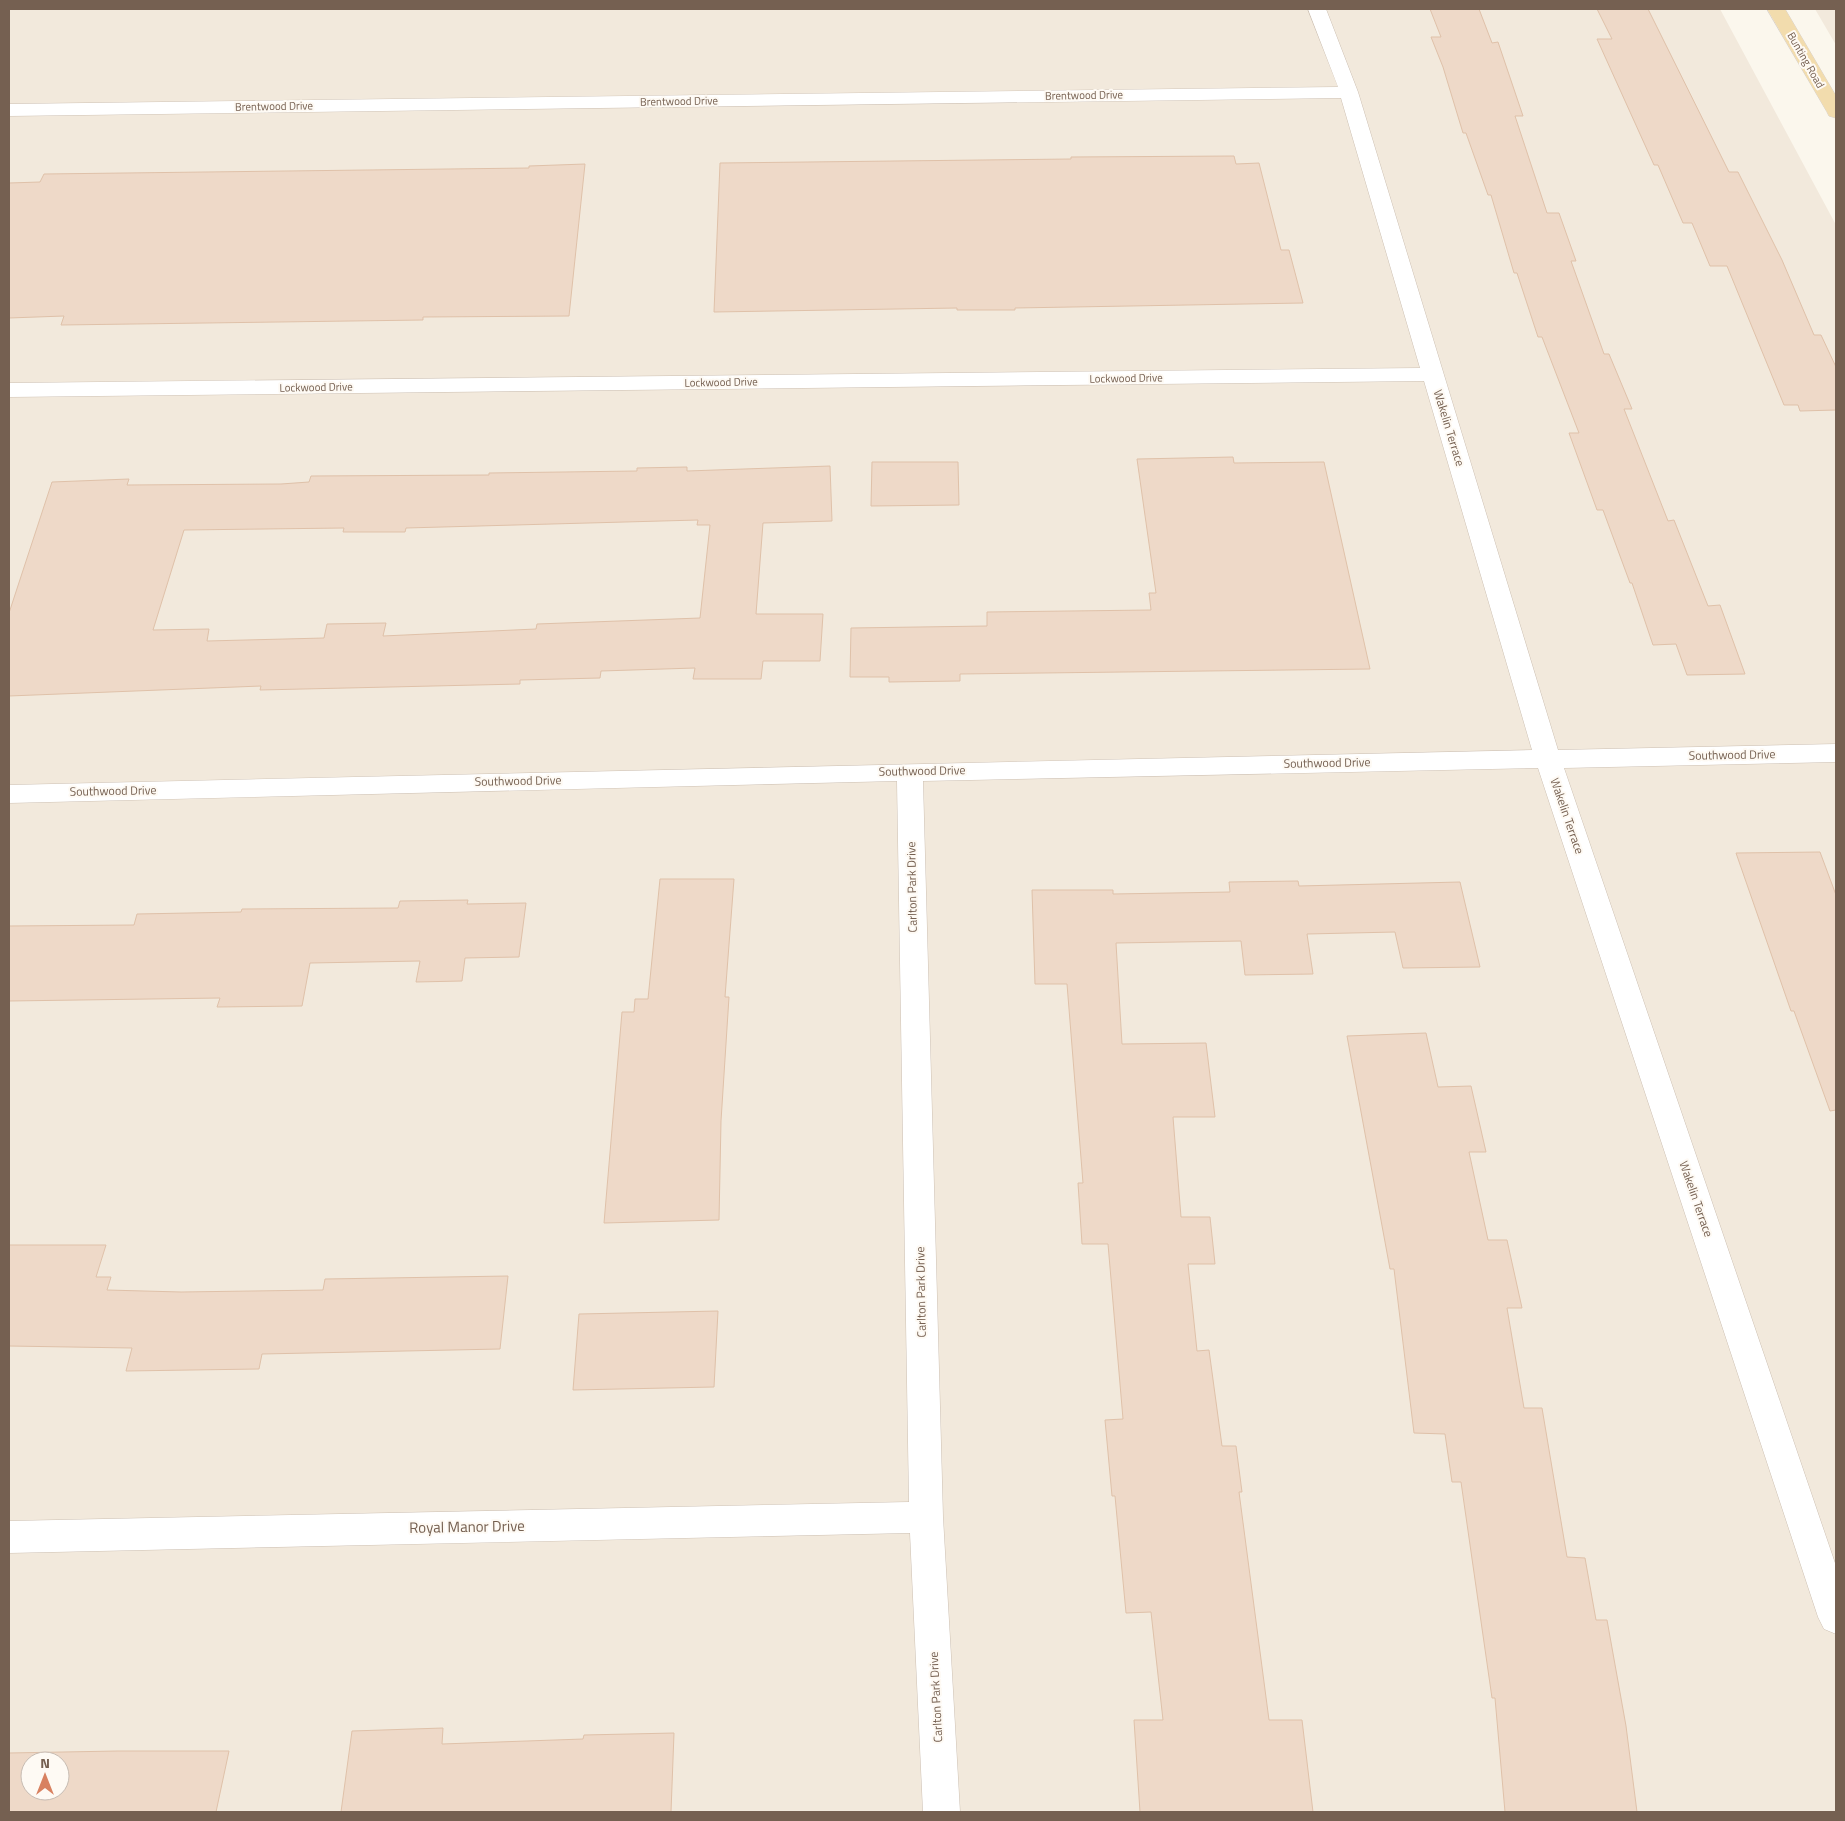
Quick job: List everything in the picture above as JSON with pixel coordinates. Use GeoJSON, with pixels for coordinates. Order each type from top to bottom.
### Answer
{"type":"FeatureCollection","features":[{"type":"Feature","properties":{"kind":"main road","name":"Bunting Road"},"geometry":{"type":"LineString","coordinates":[[1776,9],[1836,112]]}},
{"type":"Feature","properties":{"kind":"street","name":"Wakelin Terrace"},"geometry":{"type":"LineString","coordinates":[[1317,9],[1349,92],[1548,759],[1836,1616]]}},
{"type":"Feature","properties":{"kind":"street","name":"Brentwood Drive"},"geometry":{"type":"LineString","coordinates":[[9,110],[1349,92]]}},
{"type":"Feature","properties":{"kind":"street","name":"Lockwood Drive"},"geometry":{"type":"LineString","coordinates":[[9,390],[1433,374]]}},
{"type":"Feature","properties":{"kind":"street","name":"Southwood Drive"},"geometry":{"type":"LineString","coordinates":[[9,794],[910,772],[1836,753]]}},
{"type":"Feature","properties":{"kind":"street","name":"Carlton Park Drive"},"geometry":{"type":"LineString","coordinates":[[910,772],[926,1517],[942,1812]]}},
{"type":"Feature","properties":{"kind":"street","name":"Royal Manor Drive"},"geometry":{"type":"LineString","coordinates":[[9,1538],[926,1517]]}},
{"type":"Feature","properties":{"kind":"shaded area"},"geometry":{"type":"Polygon","coordinates":[[[9,9],[1720,9],[1836,225],[1836,1812],[9,1812],[9,9]]]}},
{"type":"Feature","properties":{"kind":"shaded area"},"geometry":{"type":"Polygon","coordinates":[[[1815,9],[1836,9],[1836,45],[1815,9]]]}},
{"type":"Feature","properties":{"kind":"building"},"geometry":{"type":"Polygon","coordinates":[[[1430,9],[1479,9],[1492,43],[1498,42],[1523,116],[1515,116],[1547,213],[1559,213],[1576,261],[1571,261],[1604,354],[1609,354],[1632,409],[1624,409],[1668,521],[1674,520],[1708,606],[1720,605],[1745,674],[1687,675],[1676,644],[1653,645],[1632,583],[1630,583],[1603,510],[1597,510],[1569,433],[1579,433],[1542,337],[1538,337],[1517,273],[1514,273],[1491,195],[1488,195],[1466,133],[1463,133],[1443,67],[1431,37],[1441,37],[1430,9]]]}},
{"type":"Feature","properties":{"kind":"building"},"geometry":{"type":"Polygon","coordinates":[[[1597,9],[1648,9],[1729,172],[1738,172],[1782,260],[1814,335],[1821,335],[1836,367],[1836,410],[1800,411],[1798,405],[1784,405],[1727,266],[1710,266],[1692,223],[1683,223],[1658,165],[1654,165],[1597,39],[1612,39],[1597,9]]]}},
{"type":"Feature","properties":{"kind":"building"},"geometry":{"type":"Polygon","coordinates":[[[1234,156],[1236,164],[1259,163],[1281,250],[1289,250],[1303,303],[1015,308],[1015,310],[957,310],[957,308],[714,312],[720,163],[1234,156]]]}},
{"type":"Feature","properties":{"kind":"building"},"geometry":{"type":"Polygon","coordinates":[[[585,164],[569,316],[423,317],[423,320],[61,325],[64,316],[9,318],[9,183],[40,182],[44,174],[529,168],[529,166],[585,164]]]}},
{"type":"Feature","properties":{"kind":"building"},"geometry":{"type":"Polygon","coordinates":[[[1233,457],[1234,463],[1324,462],[1370,669],[960,674],[960,681],[889,682],[889,677],[850,677],[851,628],[987,626],[987,612],[1151,610],[1149,593],[1156,593],[1137,459],[1233,457]]]}},
{"type":"Feature","properties":{"kind":"building"},"geometry":{"type":"Polygon","coordinates":[[[872,462],[958,462],[959,505],[871,506],[872,462]]]}},
{"type":"Feature","properties":{"kind":"building"},"geometry":{"type":"Polygon","coordinates":[[[830,466],[832,521],[763,523],[756,614],[823,614],[820,661],[763,661],[761,679],[693,679],[695,668],[601,671],[600,678],[520,680],[520,684],[260,690],[261,686],[9,696],[9,613],[52,482],[129,479],[127,485],[281,484],[309,482],[311,476],[489,475],[489,473],[637,471],[637,468],[687,467],[687,471],[830,466]],[[698,520],[406,528],[405,532],[343,532],[344,528],[184,530],[153,630],[209,629],[207,641],[324,638],[327,624],[386,623],[383,636],[536,629],[537,624],[700,618],[710,525],[697,525],[698,520]]]}},
{"type":"Feature","properties":{"kind":"building"},"geometry":{"type":"Polygon","coordinates":[[[1820,852],[1836,895],[1836,1110],[1830,1111],[1794,1011],[1791,1011],[1736,853],[1820,852]]]}},
{"type":"Feature","properties":{"kind":"building"},"geometry":{"type":"Polygon","coordinates":[[[660,879],[734,879],[725,997],[729,997],[721,1121],[719,1220],[604,1223],[622,1012],[634,1012],[635,999],[648,999],[660,879]]]}},
{"type":"Feature","properties":{"kind":"building"},"geometry":{"type":"Polygon","coordinates":[[[1298,881],[1299,886],[1460,882],[1480,967],[1403,968],[1395,932],[1307,934],[1313,974],[1245,975],[1241,941],[1116,943],[1122,1044],[1206,1043],[1215,1117],[1173,1117],[1181,1217],[1210,1217],[1215,1264],[1188,1264],[1197,1351],[1209,1350],[1222,1446],[1236,1446],[1242,1492],[1239,1492],[1269,1720],[1302,1720],[1313,1812],[1140,1812],[1134,1720],[1163,1720],[1151,1612],[1126,1613],[1115,1496],[1112,1496],[1105,1420],[1123,1419],[1108,1244],[1082,1244],[1078,1183],[1083,1183],[1067,984],[1035,984],[1032,890],[1113,890],[1113,894],[1230,892],[1229,882],[1298,881]]]}},
{"type":"Feature","properties":{"kind":"building"},"geometry":{"type":"Polygon","coordinates":[[[468,900],[467,904],[526,903],[519,957],[465,958],[462,981],[416,982],[420,961],[310,963],[302,1006],[217,1007],[220,998],[9,1001],[9,926],[134,925],[137,914],[241,912],[242,909],[398,908],[400,901],[468,900]]]}},
{"type":"Feature","properties":{"kind":"building"},"geometry":{"type":"Polygon","coordinates":[[[1426,1033],[1438,1087],[1471,1086],[1486,1152],[1469,1152],[1488,1240],[1507,1240],[1522,1308],[1507,1308],[1524,1408],[1542,1408],[1567,1557],[1585,1558],[1596,1620],[1607,1620],[1626,1726],[1637,1812],[1505,1812],[1495,1698],[1492,1698],[1461,1482],[1452,1482],[1445,1434],[1414,1433],[1394,1269],[1390,1269],[1347,1036],[1426,1033]]]}},
{"type":"Feature","properties":{"kind":"building"},"geometry":{"type":"Polygon","coordinates":[[[9,1245],[106,1245],[96,1277],[111,1277],[107,1290],[181,1292],[323,1290],[325,1279],[508,1276],[500,1349],[262,1354],[259,1369],[126,1371],[132,1348],[9,1346],[9,1245]]]}},
{"type":"Feature","properties":{"kind":"building"},"geometry":{"type":"Polygon","coordinates":[[[718,1311],[714,1387],[573,1390],[579,1314],[718,1311]]]}},
{"type":"Feature","properties":{"kind":"building"},"geometry":{"type":"Polygon","coordinates":[[[443,1728],[442,1744],[583,1739],[584,1735],[674,1733],[671,1812],[341,1812],[352,1731],[443,1728]]]}},
{"type":"Feature","properties":{"kind":"building"},"geometry":{"type":"Polygon","coordinates":[[[229,1751],[216,1812],[9,1812],[9,1753],[20,1753],[20,1801],[70,1801],[70,1752],[229,1751]]]}}]}
